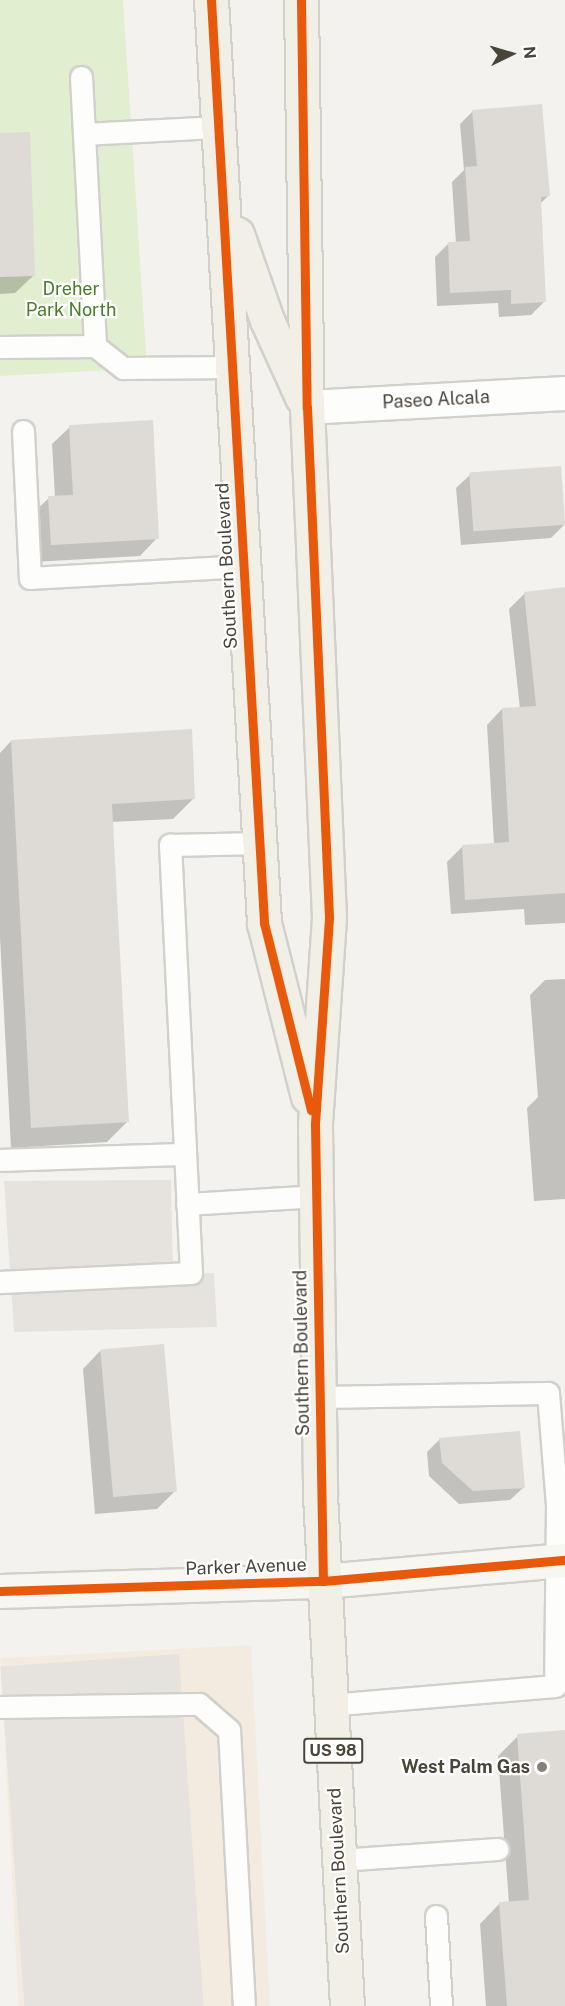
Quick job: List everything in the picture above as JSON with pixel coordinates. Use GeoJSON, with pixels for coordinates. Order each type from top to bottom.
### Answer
{"type":"FeatureCollection","features":[{"type":"Feature","properties":{"kind":"main road","name":"Southern Boulevard"},"geometry":{"type":"LineString","coordinates":[[211,0],[264,923],[315,1125]]}},
{"type":"Feature","properties":{"kind":"main road","name":"Southern Boulevard"},"geometry":{"type":"LineString","coordinates":[[301,0],[307,407],[329,918],[315,1125],[323,1581],[347,2006]]}},
{"type":"Feature","properties":{"kind":"main road"},"geometry":{"type":"LineString","coordinates":[[224,197],[267,320],[307,407]]}},
{"type":"Feature","properties":{"kind":"street","name":"Paseo Alcala"},"geometry":{"type":"LineString","coordinates":[[307,407],[565,393]]}},
{"type":"Feature","properties":{"kind":"street","name":"Parker Avenue"},"geometry":{"type":"LineString","coordinates":[[0,1590],[323,1581],[561,1561]]}},
{"type":"Feature","properties":{"kind":"lane"},"geometry":{"type":"LineString","coordinates":[[81,76],[95,346]]}},
{"type":"Feature","properties":{"kind":"lane"},"geometry":{"type":"LineString","coordinates":[[84,134],[219,127]]}},
{"type":"Feature","properties":{"kind":"lane"},"geometry":{"type":"LineString","coordinates":[[0,347],[95,346],[123,368],[232,367]]}},
{"type":"Feature","properties":{"kind":"lane"},"geometry":{"type":"LineString","coordinates":[[23,431],[30,578],[244,566]]}},
{"type":"Feature","properties":{"kind":"lane"},"geometry":{"type":"LineString","coordinates":[[0,1282],[191,1273],[170,845],[260,843]]}},
{"type":"Feature","properties":{"kind":"lane"},"geometry":{"type":"LineString","coordinates":[[0,1160],[185,1154]]}},
{"type":"Feature","properties":{"kind":"lane"},"geometry":{"type":"LineString","coordinates":[[187,1204],[316,1196]]}},
{"type":"Feature","properties":{"kind":"lane"},"geometry":{"type":"LineString","coordinates":[[319,1397],[548,1393],[561,1561],[555,1686],[330,1705]]}},
{"type":"Feature","properties":{"kind":"lane"},"geometry":{"type":"LineString","coordinates":[[0,1707],[199,1704],[229,1730],[244,2006]]}},
{"type":"Feature","properties":{"kind":"lane"},"geometry":{"type":"LineString","coordinates":[[339,1860],[498,1849]]}},
{"type":"Feature","properties":{"kind":"lane"},"geometry":{"type":"LineString","coordinates":[[436,1916],[441,2006]]}},
{"type":"Feature","properties":{"kind":"shaded area"},"geometry":{"type":"Polygon","coordinates":[[[171,1180],[173,1274],[214,1273],[217,1327],[14,1332],[4,1181],[171,1180]]]}},
{"type":"Feature","properties":{"kind":"shaded area"},"geometry":{"type":"Polygon","coordinates":[[[251,1645],[270,2006],[19,2006],[0,1658],[251,1645]]]}},
{"type":"Feature","properties":{"kind":"shaded area"},"geometry":{"type":"Polygon","coordinates":[[[179,1654],[204,2006],[24,2006],[0,1666],[179,1654]]]}},
{"type":"Feature","properties":{"kind":"green space","name":"Dreher Park North"},"geometry":{"type":"Polygon","coordinates":[[[0,0],[123,0],[147,368],[0,376],[0,0]]]}},
{"type":"Feature","properties":{"kind":"building"},"geometry":{"type":"Polygon","coordinates":[[[542,104],[550,196],[541,197],[546,302],[511,304],[511,290],[450,293],[448,242],[470,241],[465,167],[477,166],[472,110],[542,104]]]}},
{"type":"Feature","properties":{"kind":"building"},"geometry":{"type":"Polygon","coordinates":[[[30,132],[35,276],[0,277],[0,133],[30,132]]]}},
{"type":"Feature","properties":{"kind":"building"},"geometry":{"type":"Polygon","coordinates":[[[153,420],[159,539],[51,545],[48,496],[73,495],[69,425],[153,420]]]}},
{"type":"Feature","properties":{"kind":"building"},"geometry":{"type":"Polygon","coordinates":[[[561,466],[565,525],[473,531],[469,472],[561,466]]]}},
{"type":"Feature","properties":{"kind":"building"},"geometry":{"type":"Polygon","coordinates":[[[565,587],[565,893],[465,900],[462,845],[509,842],[502,708],[536,706],[524,592],[565,587]]]}},
{"type":"Feature","properties":{"kind":"building"},"geometry":{"type":"Polygon","coordinates":[[[192,729],[195,799],[112,804],[129,1122],[31,1128],[11,740],[192,729]]]}},
{"type":"Feature","properties":{"kind":"building"},"geometry":{"type":"Polygon","coordinates":[[[164,1344],[177,1491],[113,1497],[100,1350],[164,1344]]]}},
{"type":"Feature","properties":{"kind":"building"},"geometry":{"type":"Polygon","coordinates":[[[520,1431],[525,1488],[473,1491],[442,1463],[439,1438],[520,1431]]]}},
{"type":"Feature","properties":{"kind":"building"},"geometry":{"type":"Polygon","coordinates":[[[565,1730],[565,2006],[507,2006],[499,1902],[529,1900],[517,1734],[565,1730]]]}},
{"type":"Feature","properties":{"kind":"cycle path"},"geometry":{"type":"LineString","coordinates":[[211,0],[264,923],[311,1110]]}},
{"type":"Feature","properties":{"kind":"cycle path"},"geometry":{"type":"LineString","coordinates":[[301,0],[307,407],[329,918],[315,1125],[323,1581]]}},
{"type":"Feature","properties":{"kind":"cycle path"},"geometry":{"type":"LineString","coordinates":[[0,1591],[323,1581],[565,1560]]}},
{"type":"Feature","properties":{"kind":"place","name":"West Palm Gas"},"geometry":{"type":"Point","coordinates":[542,1767]}}]}
